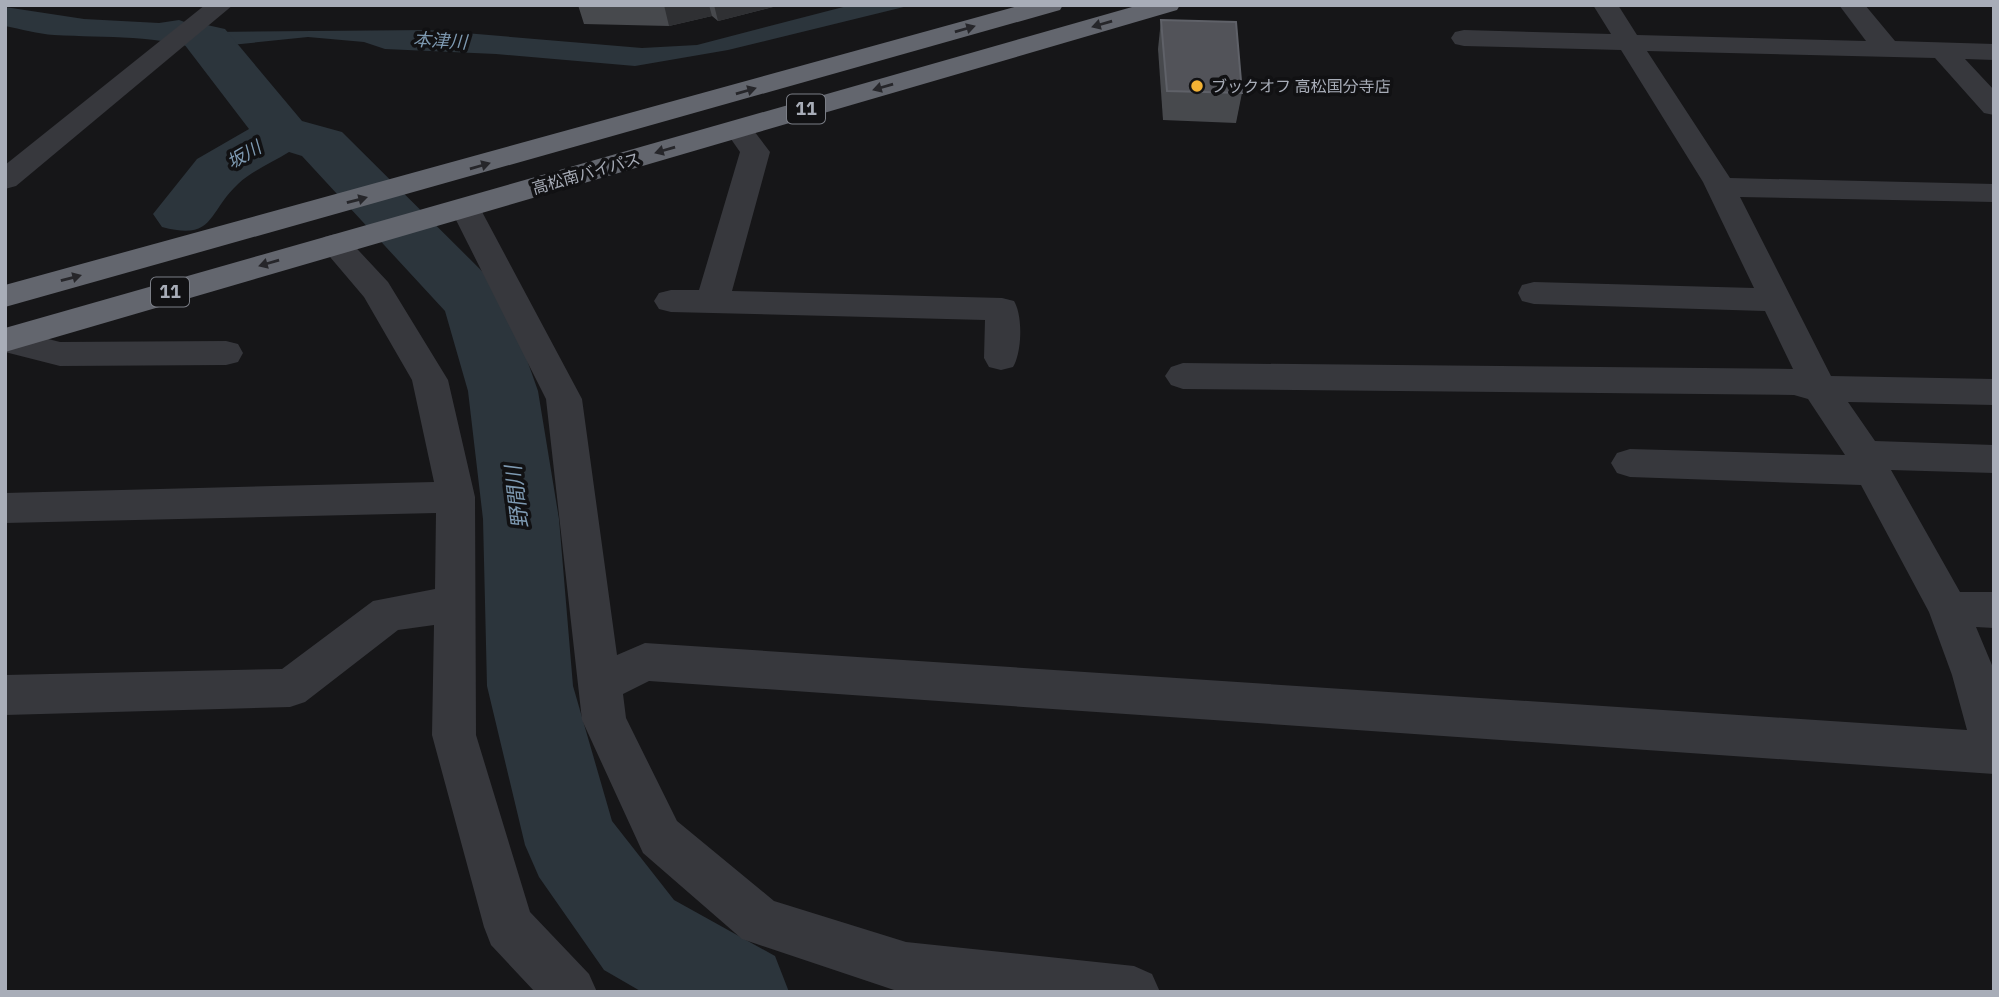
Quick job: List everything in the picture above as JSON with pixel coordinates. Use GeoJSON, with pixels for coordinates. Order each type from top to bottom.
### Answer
{"type":"FeatureCollection","features":[{"type":"Feature","properties":{"kind":"highway","name":"高松南バイパス"},"geometry":{"type":"LineString","coordinates":[[5,296],[1051,5]]}},
{"type":"Feature","properties":{"kind":"highway","name":"高松南バイパス"},"geometry":{"type":"LineString","coordinates":[[5,340],[1168,5]]}},
{"type":"Feature","properties":{"kind":"street"},"geometry":{"type":"LineString","coordinates":[[1605,5],[1720,187],[1819,388],[1868,463],[1948,608],[1984,678],[1994,745]]}},
{"type":"Feature","properties":{"kind":"street"},"geometry":{"type":"LineString","coordinates":[[1851,5],[1887,49]]}},
{"type":"Feature","properties":{"kind":"street"},"geometry":{"type":"LineString","coordinates":[[5,180],[217,9]]}},
{"type":"Feature","properties":{"kind":"street"},"geometry":{"type":"LineString","coordinates":[[1464,38],[1629,45],[1994,52]]}},
{"type":"Feature","properties":{"kind":"street"},"geometry":{"type":"LineString","coordinates":[[1943,51],[1994,107]]}},
{"type":"Feature","properties":{"kind":"street"},"geometry":{"type":"LineString","coordinates":[[713,300],[755,152],[738,129]]}},
{"type":"Feature","properties":{"kind":"street"},"geometry":{"type":"LineString","coordinates":[[1720,187],[1994,193]]}},
{"type":"Feature","properties":{"kind":"street"},"geometry":{"type":"LineString","coordinates":[[454,211],[486,243],[564,399],[604,720],[660,837],[760,921],[906,968],[1134,992]]}},
{"type":"Feature","properties":{"kind":"street"},"geometry":{"type":"LineString","coordinates":[[335,244],[376,290],[430,380],[456,497],[454,735],[509,927],[571,992]]}},
{"type":"Feature","properties":{"kind":"street"},"geometry":{"type":"LineString","coordinates":[[1534,293],[1774,300]]}},
{"type":"Feature","properties":{"kind":"street"},"geometry":{"type":"LineString","coordinates":[[671,301],[1002,309],[1000,358]]}},
{"type":"Feature","properties":{"kind":"street"},"geometry":{"type":"LineString","coordinates":[[5,340],[60,354],[226,353]]}},
{"type":"Feature","properties":{"kind":"street"},"geometry":{"type":"LineString","coordinates":[[1183,376],[1794,382],[1819,388],[1994,392]]}},
{"type":"Feature","properties":{"kind":"street"},"geometry":{"type":"LineString","coordinates":[[1630,463],[1868,463],[1994,459]]}},
{"type":"Feature","properties":{"kind":"street"},"geometry":{"type":"LineString","coordinates":[[5,508],[456,497]]}},
{"type":"Feature","properties":{"kind":"street"},"geometry":{"type":"LineString","coordinates":[[5,695],[290,688],[388,614],[454,604]]}},
{"type":"Feature","properties":{"kind":"street"},"geometry":{"type":"LineString","coordinates":[[1948,608],[1994,610]]}},
{"type":"Feature","properties":{"kind":"street"},"geometry":{"type":"LineString","coordinates":[[599,685],[645,662],[1994,753]]}},
{"type":"Feature","properties":{"kind":"water","name":"本津川"},"geometry":{"type":"Polygon","coordinates":[[[851,5],[912,5],[728,50],[635,66],[496,54],[385,49],[364,42],[308,37],[231,45],[210,53],[152,40],[48,34],[5,26],[5,7],[84,19],[159,23],[179,20],[213,32],[429,30],[642,48],[697,45],[851,5]]]}},
{"type":"Feature","properties":{"kind":"building"},"geometry":{"type":"Polygon","coordinates":[[[1161,20],[1236,22],[1242,93],[1167,91],[1161,20]]]}},
{"type":"Feature","properties":{"kind":"waterway","name":"野間川"},"geometry":{"type":"LineString","coordinates":[[207,40],[241,86],[282,133]]}},
{"type":"Feature","properties":{"kind":"waterway","name":"坂川"},"geometry":{"type":"LineString","coordinates":[[183,214],[218,171],[282,133]]}},
{"type":"Feature","properties":{"kind":"waterway","name":"野間川"},"geometry":{"type":"LineString","coordinates":[[282,133],[322,144],[475,303],[503,391],[521,519],[530,686],[572,845],[639,935],[739,992]]}},
{"type":"Feature","properties":{"kind":"place","name":"ブックオフ 高松国分寺店"},"geometry":{"type":"Point","coordinates":[1197,86]}}]}
